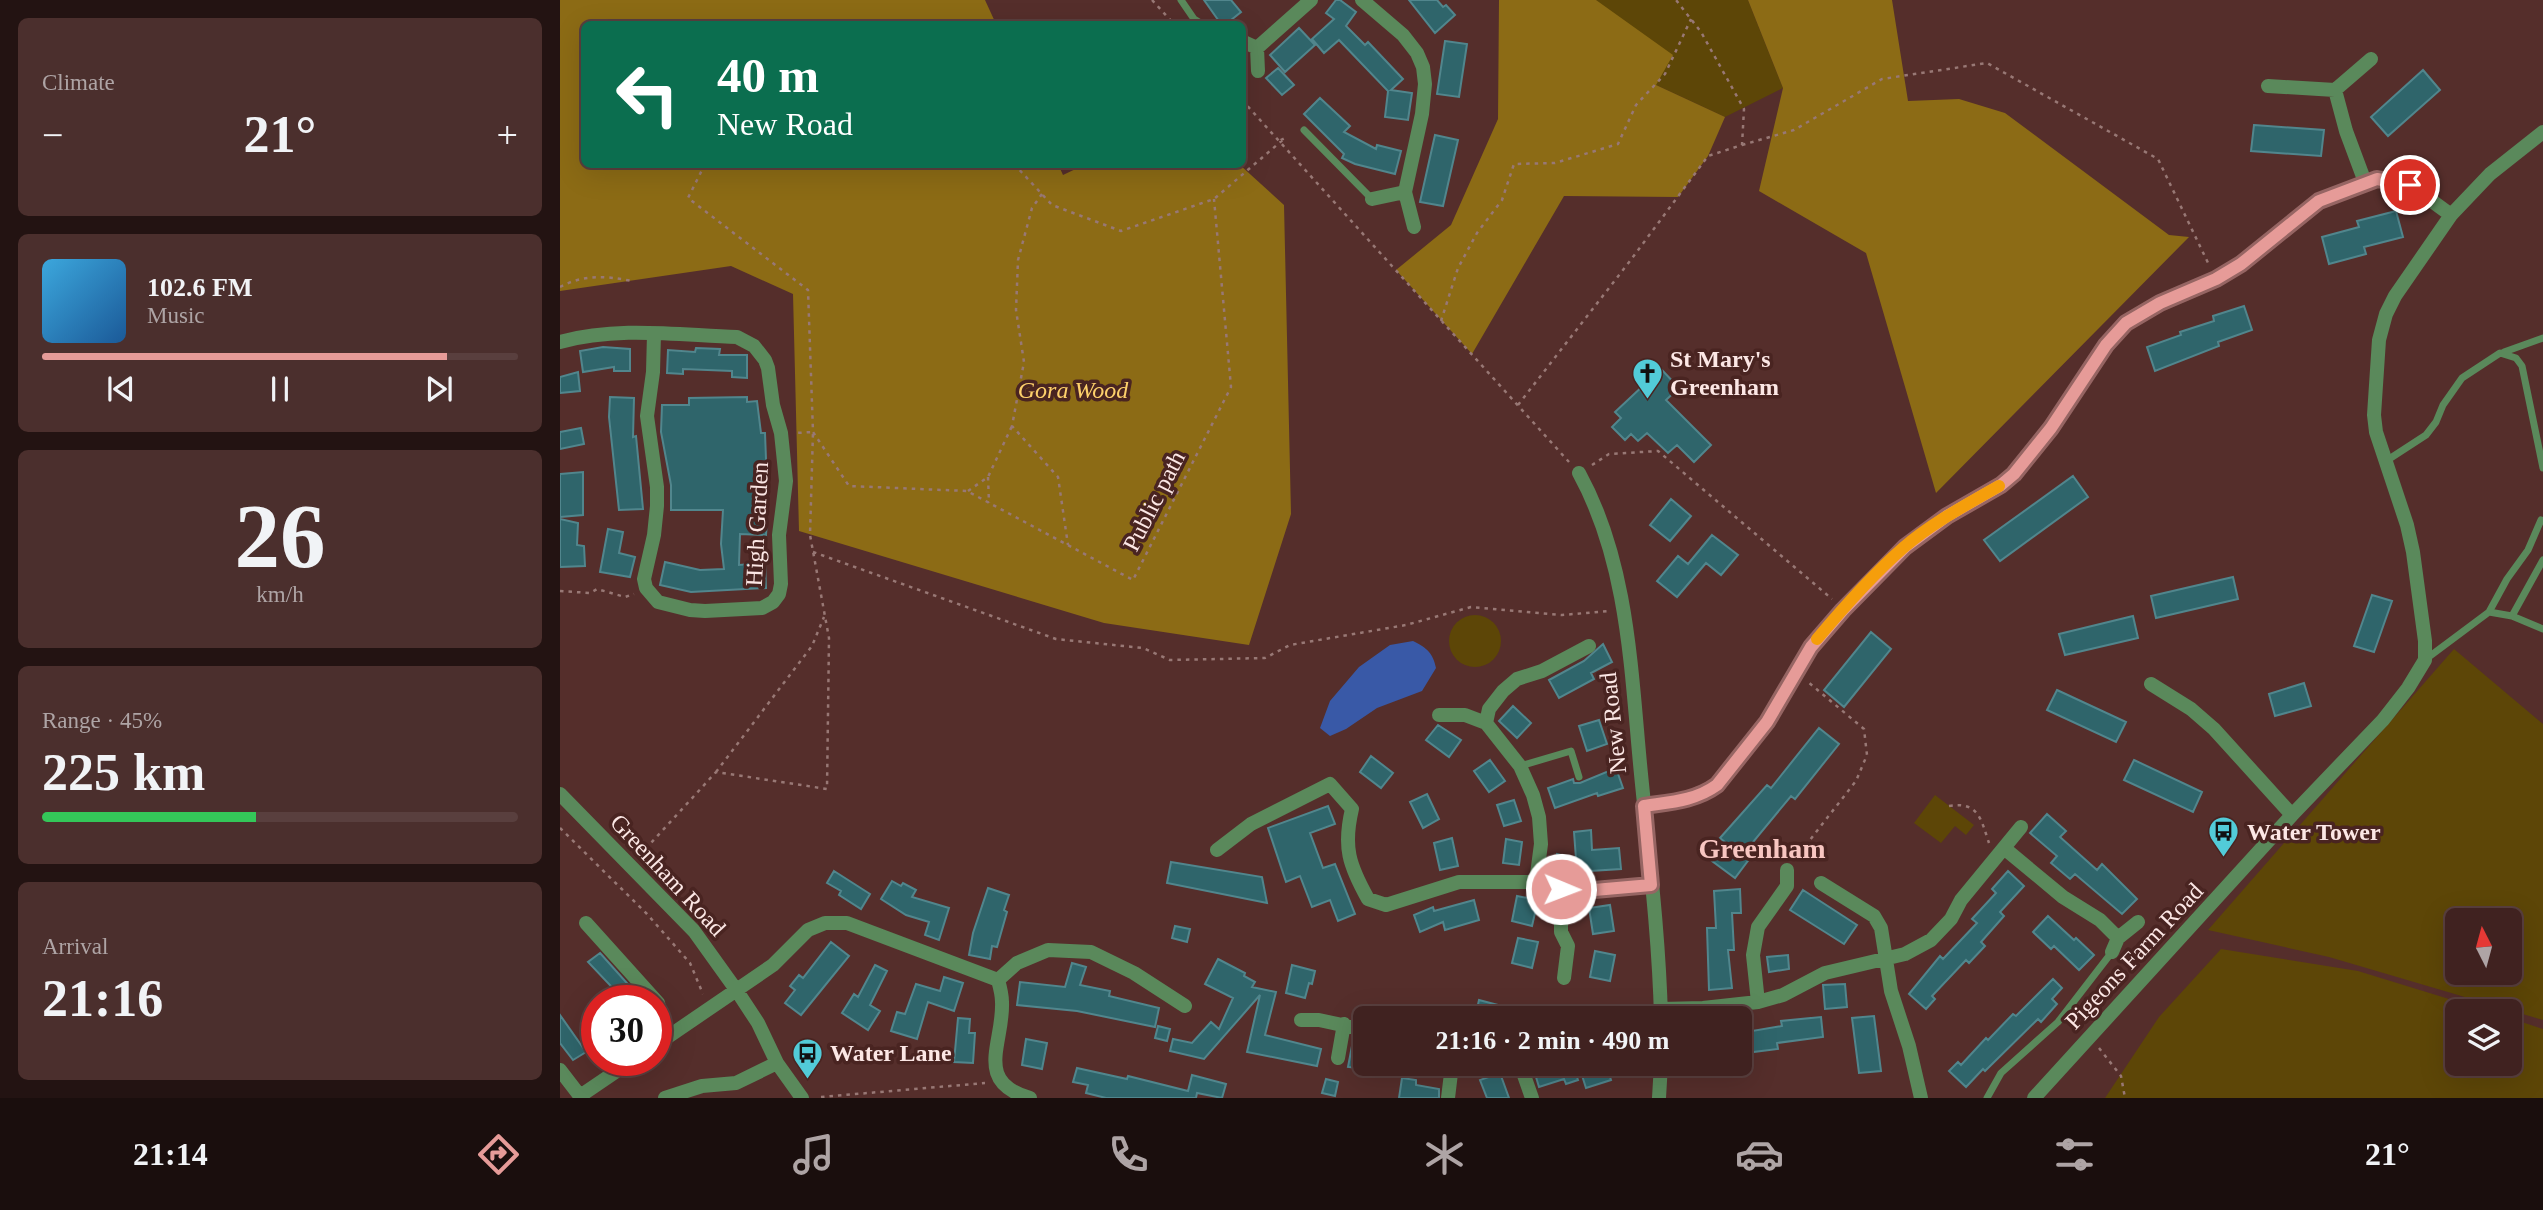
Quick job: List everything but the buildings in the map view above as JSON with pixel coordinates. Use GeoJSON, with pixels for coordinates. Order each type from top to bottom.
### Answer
{"type":"FeatureCollection","features":[{"type":"Feature","properties":{"kind":"street"},"geometry":{"type":"LineString","coordinates":[[1257,48],[1311,0]]}},
{"type":"Feature","properties":{"kind":"street"},"geometry":{"type":"LineString","coordinates":[[1362,0],[1403,35],[1417,53],[1423,67],[1425,84],[1422,114],[1405,192],[1414,228]]}},
{"type":"Feature","properties":{"kind":"street"},"geometry":{"type":"LineString","coordinates":[[1246,43],[1257,48]]}},
{"type":"Feature","properties":{"kind":"street"},"geometry":{"type":"LineString","coordinates":[[1257,48],[1258,71]]}},
{"type":"Feature","properties":{"kind":"street"},"geometry":{"type":"LineString","coordinates":[[2267,86],[2334,90],[2371,59]]}},
{"type":"Feature","properties":{"kind":"street"},"geometry":{"type":"LineString","coordinates":[[2334,90],[2365,182]]}},
{"type":"Feature","properties":{"kind":"street"},"geometry":{"type":"LineString","coordinates":[[2425,660],[2423,621],[2413,552],[2374,415],[2379,340],[2386,313],[2395,296],[2451,215],[2490,174],[2543,132]]}},
{"type":"Feature","properties":{"kind":"street"},"geometry":{"type":"LineString","coordinates":[[1644,806],[1688,799],[1717,785],[1767,722],[1811,647],[1885,565],[1905,547],[1947,516],[2001,485],[2014,474],[2051,428],[2106,345],[2126,323],[2160,303],[2216,279],[2241,264],[2319,201],[2365,182],[2377,179],[2410,185],[2451,215]]}},
{"type":"Feature","properties":{"kind":"street"},"geometry":{"type":"LineString","coordinates":[[1372,199],[1405,192]]}},
{"type":"Feature","properties":{"kind":"street"},"geometry":{"type":"LineString","coordinates":[[560,342],[595,335],[654,334],[653,372],[647,416],[657,506],[654,535],[644,579],[646,588]]}},
{"type":"Feature","properties":{"kind":"street","name":"High Garden"},"geometry":{"type":"LineString","coordinates":[[646,588],[658,602],[690,610],[762,608],[773,602],[779,594],[781,584],[779,535],[786,481],[781,433],[773,405],[768,368],[760,351],[747,341],[737,338],[654,334]]}},
{"type":"Feature","properties":{"kind":"street","name":"New Road"},"geometry":{"type":"LineString","coordinates":[[1579,473],[1595,501],[1621,589],[1644,806],[1660,1006]]}},
{"type":"Feature","properties":{"kind":"street"},"geometry":{"type":"LineString","coordinates":[[1486,723],[1489,709],[1517,679],[1542,671],[1588,646]]}},
{"type":"Feature","properties":{"kind":"street","name":"Pigeons Farm Road"},"geometry":{"type":"LineString","coordinates":[[2034,1098],[2292,815],[2383,720],[2408,688],[2425,660]]}},
{"type":"Feature","properties":{"kind":"street"},"geometry":{"type":"LineString","coordinates":[[2151,684],[2191,709],[2214,729],[2292,815]]}},
{"type":"Feature","properties":{"kind":"street"},"geometry":{"type":"LineString","coordinates":[[1439,715],[1465,715],[1486,723],[1520,766],[1539,817],[1541,844],[1536,882]]}},
{"type":"Feature","properties":{"kind":"street"},"geometry":{"type":"LineString","coordinates":[[1217,850],[1251,824],[1330,784],[1352,808],[1346,831],[1352,870],[1368,899],[1386,905],[1459,882],[1536,882],[1561,889],[1583,891],[1651,885]]}},
{"type":"Feature","properties":{"kind":"street","name":"Greenham Road"},"geometry":{"type":"LineString","coordinates":[[560,794],[694,931],[758,1023],[777,1063],[802,1098]]}},
{"type":"Feature","properties":{"kind":"street"},"geometry":{"type":"LineString","coordinates":[[1721,1006],[1758,1002],[1783,995],[1825,973],[1905,954],[1931,940],[1951,919],[1961,900],[2021,827]]}},
{"type":"Feature","properties":{"kind":"street"},"geometry":{"type":"LineString","coordinates":[[1999,853],[2099,920],[2115,945],[2138,922]]}},
{"type":"Feature","properties":{"kind":"street"},"geometry":{"type":"LineString","coordinates":[[1758,1002],[1753,954],[1758,927],[1787,886],[1787,870]]}},
{"type":"Feature","properties":{"kind":"street"},"geometry":{"type":"LineString","coordinates":[[1821,883],[1874,916],[1881,928],[1891,991],[1909,1046],[1921,1098]]}},
{"type":"Feature","properties":{"kind":"street"},"geometry":{"type":"LineString","coordinates":[[1561,889],[1561,932],[1567,946],[1564,978]]}},
{"type":"Feature","properties":{"kind":"street"},"geometry":{"type":"LineString","coordinates":[[586,923],[642,985]]}},
{"type":"Feature","properties":{"kind":"street"},"geometry":{"type":"LineString","coordinates":[[672,1034],[773,965],[808,930],[825,923],[847,923],[999,980]]}},
{"type":"Feature","properties":{"kind":"street"},"geometry":{"type":"LineString","coordinates":[[999,980],[1017,963],[1048,950],[1091,952],[1134,973],[1185,1006]]}},
{"type":"Feature","properties":{"kind":"street"},"geometry":{"type":"LineString","coordinates":[[999,980],[1003,1002],[994,1068],[1000,1082],[1021,1096],[1030,1098]]}},
{"type":"Feature","properties":{"kind":"street"},"geometry":{"type":"LineString","coordinates":[[1301,1020],[1319,1020],[1353,1027]]}},
{"type":"Feature","properties":{"kind":"street"},"geometry":{"type":"LineString","coordinates":[[1338,1058],[1344,1024]]}},
{"type":"Feature","properties":{"kind":"street"},"geometry":{"type":"LineString","coordinates":[[672,1096],[702,1086],[736,1083],[777,1063]]}},
{"type":"Feature","properties":{"kind":"street"},"geometry":{"type":"LineString","coordinates":[[560,1070],[580,1096],[609,1076]]}},
{"type":"Feature","properties":{"kind":"street"},"geometry":{"type":"LineString","coordinates":[[1448,1098],[1449,1076]]}},
{"type":"Feature","properties":{"kind":"street"},"geometry":{"type":"LineString","coordinates":[[1524,1076],[1532,1098]]}},
{"type":"Feature","properties":{"kind":"street"},"geometry":{"type":"LineString","coordinates":[[1659,1098],[1660,1076]]}},
{"type":"Feature","properties":{"kind":"lane"},"geometry":{"type":"LineString","coordinates":[[1181,0],[1197,21]]}},
{"type":"Feature","properties":{"kind":"lane"},"geometry":{"type":"LineString","coordinates":[[1304,130],[1372,199]]}},
{"type":"Feature","properties":{"kind":"lane"},"geometry":{"type":"LineString","coordinates":[[2386,461],[2426,435],[2462,378],[2500,353],[2543,338]]}},
{"type":"Feature","properties":{"kind":"lane"},"geometry":{"type":"LineString","coordinates":[[2500,353],[2516,358],[2522,366],[2543,467]]}},
{"type":"Feature","properties":{"kind":"lane"},"geometry":{"type":"LineString","coordinates":[[2425,660],[2489,612],[2507,579],[2528,550],[2541,520],[2543,521]]}},
{"type":"Feature","properties":{"kind":"lane"},"geometry":{"type":"LineString","coordinates":[[2512,616],[2543,560]]}},
{"type":"Feature","properties":{"kind":"lane"},"geometry":{"type":"LineString","coordinates":[[2489,612],[2512,616],[2543,629]]}},
{"type":"Feature","properties":{"kind":"lane"},"geometry":{"type":"LineString","coordinates":[[1520,766],[1571,751],[1579,777]]}},
{"type":"Feature","properties":{"kind":"lane"},"geometry":{"type":"LineString","coordinates":[[1987,1098],[2001,1073],[2058,1023],[2115,945]]}},
{"type":"Feature","properties":{"kind":"path"},"geometry":{"type":"LineString","coordinates":[[1152,0],[1171,21]]}},
{"type":"Feature","properties":{"kind":"path"},"geometry":{"type":"LineString","coordinates":[[1676,0],[1701,32],[1744,109],[1742,145]]}},
{"type":"Feature","properties":{"kind":"path"},"geometry":{"type":"LineString","coordinates":[[1441,320],[1458,268],[1477,233],[1502,200],[1514,164],[1555,163],[1618,144],[1636,105],[1665,74],[1691,19]]}},
{"type":"Feature","properties":{"kind":"path"},"geometry":{"type":"LineString","coordinates":[[1518,405],[1708,156],[1794,130],[1882,79],[1987,63],[2158,159],[2216,279]]}},
{"type":"Feature","properties":{"kind":"path"},"geometry":{"type":"LineString","coordinates":[[1246,104],[1579,473],[1609,454],[1658,451],[1836,603]]}},
{"type":"Feature","properties":{"kind":"path"},"geometry":{"type":"LineString","coordinates":[[1018,168],[1052,205],[1121,231],[1214,199],[1285,138],[1279,141]]}},
{"type":"Feature","properties":{"kind":"path"},"geometry":{"type":"LineString","coordinates":[[703,168],[688,198],[808,290],[813,432],[810,535],[829,638],[827,789],[716,772]]}},
{"type":"Feature","properties":{"kind":"path"},"geometry":{"type":"LineString","coordinates":[[989,503],[988,477],[1012,426],[1024,362],[1016,310],[1018,260],[1032,208],[1042,194]]}},
{"type":"Feature","properties":{"kind":"path","name":"Public path"},"geometry":{"type":"LineString","coordinates":[[813,432],[849,486],[967,491],[1133,580],[1231,387],[1214,199]]}},
{"type":"Feature","properties":{"kind":"path"},"geometry":{"type":"LineString","coordinates":[[560,287],[587,277],[605,275],[632,281]]}},
{"type":"Feature","properties":{"kind":"path"},"geometry":{"type":"LineString","coordinates":[[1012,426],[1058,477],[1068,545]]}},
{"type":"Feature","properties":{"kind":"path"},"geometry":{"type":"LineString","coordinates":[[967,491],[988,477]]}},
{"type":"Feature","properties":{"kind":"path"},"geometry":{"type":"LineString","coordinates":[[813,552],[1056,639],[1143,648],[1170,660],[1265,658],[1290,645],[1406,625],[1471,607],[1562,615],[1623,609]]}},
{"type":"Feature","properties":{"kind":"path"},"geometry":{"type":"LineString","coordinates":[[560,591],[590,593],[597,589],[625,597],[646,588]]}},
{"type":"Feature","properties":{"kind":"path"},"geometry":{"type":"LineString","coordinates":[[630,866],[716,772],[812,646],[825,615]]}},
{"type":"Feature","properties":{"kind":"path"},"geometry":{"type":"LineString","coordinates":[[1787,870],[1856,781],[1867,755],[1864,729],[1808,682]]}},
{"type":"Feature","properties":{"kind":"path"},"geometry":{"type":"LineString","coordinates":[[1949,806],[1964,805],[1972,808],[1999,853]]}},
{"type":"Feature","properties":{"kind":"path"},"geometry":{"type":"LineString","coordinates":[[560,828],[647,914],[690,963],[712,1008]]}},
{"type":"Feature","properties":{"kind":"path"},"geometry":{"type":"LineString","coordinates":[[2091,1037],[2121,1076],[2125,1098]]}},
{"type":"Feature","properties":{"kind":"path"},"geometry":{"type":"LineString","coordinates":[[821,1097],[1000,1082]]}},
{"type":"Feature","properties":{"kind":"shaded area"},"geometry":{"type":"Polygon","coordinates":[[[1596,0],[1748,0],[1783,88],[1725,117],[1656,85],[1596,0]]]}},
{"type":"Feature","properties":{"kind":"shaded area"},"geometry":{"type":"Polygon","coordinates":[[[1475,615],[1485,617],[1493,623],[1499,631],[1499,651],[1493,659],[1485,665],[1475,667],[1465,665],[1457,659],[1451,651],[1449,641],[1451,631],[1457,623],[1465,617],[1475,615]]]}},
{"type":"Feature","properties":{"kind":"shaded area"},"geometry":{"type":"Polygon","coordinates":[[[2454,649],[2543,724],[2543,1020],[2522,1014],[2522,999],[2472,999],[2329,957],[2208,930],[2454,649]]]}},
{"type":"Feature","properties":{"kind":"shaded area"},"geometry":{"type":"Polygon","coordinates":[[[1935,795],[1974,825],[1966,835],[1955,826],[1941,843],[1914,823],[1935,795]]]}},
{"type":"Feature","properties":{"kind":"shaded area"},"geometry":{"type":"Polygon","coordinates":[[[2221,949],[2358,971],[2449,999],[2445,999],[2445,1076],[2522,1076],[2522,1022],[2543,1029],[2543,1098],[2105,1098],[2159,1017],[2221,949]]]}},
{"type":"Feature","properties":{"kind":"green space","name":"Gora Wood"},"geometry":{"type":"Polygon","coordinates":[[[560,0],[985,0],[995,21],[581,21],[581,168],[1060,168],[1063,175],[1078,168],[1243,168],[1284,205],[1291,514],[1249,645],[1104,623],[799,531],[793,294],[731,266],[560,291],[560,0]]]}},
{"type":"Feature","properties":{"kind":"green space"},"geometry":{"type":"Polygon","coordinates":[[[1499,0],[1596,0],[1673,55],[1656,85],[1725,117],[1708,156],[1678,197],[1564,196],[1472,354],[1396,270],[1451,225],[1498,119],[1499,0]]]}},
{"type":"Feature","properties":{"kind":"green space"},"geometry":{"type":"Polygon","coordinates":[[[1748,0],[1892,0],[1908,101],[1959,99],[2005,113],[2169,235],[2189,237],[1936,493],[1866,253],[1759,191],[1783,88],[1748,0]]]}},
{"type":"Feature","properties":{"kind":"water"},"geometry":{"type":"Polygon","coordinates":[[[1413,641],[1429,652],[1436,668],[1422,691],[1377,708],[1346,729],[1330,736],[1320,728],[1330,701],[1359,667],[1390,645],[1413,641]]]}},
{"type":"Feature","properties":{"kind":"slow traffic"},"geometry":{"type":"LineString","coordinates":[[1817,639],[1905,547],[1947,516],[1999,486]]}},
{"type":"Feature","properties":{"kind":"place","name":"St Mary's Greenham"},"geometry":{"type":"Point","coordinates":[1647,400]}},
{"type":"Feature","properties":{"kind":"place","name":"Water Tower"},"geometry":{"type":"Point","coordinates":[2224,859]}},
{"type":"Feature","properties":{"kind":"place","name":"Water Lane"},"geometry":{"type":"Point","coordinates":[807,1080]}},
{"type":"Feature","properties":{"kind":"district","name":"Greenham"},"geometry":{"type":"Point","coordinates":[1762,848]}},
{"type":"Feature","properties":{"kind":"route"},"geometry":{"type":"LineString","coordinates":[[1561,889],[1583,891],[1651,885],[1644,806],[1688,799],[1717,785],[1767,722],[1811,647],[1843,610],[1905,547],[1947,516],[2001,485],[2025,463],[2106,345],[2126,323],[2139,313],[2216,279],[2241,264],[2307,209],[2337,192],[2377,179],[2410,185]]}}]}
